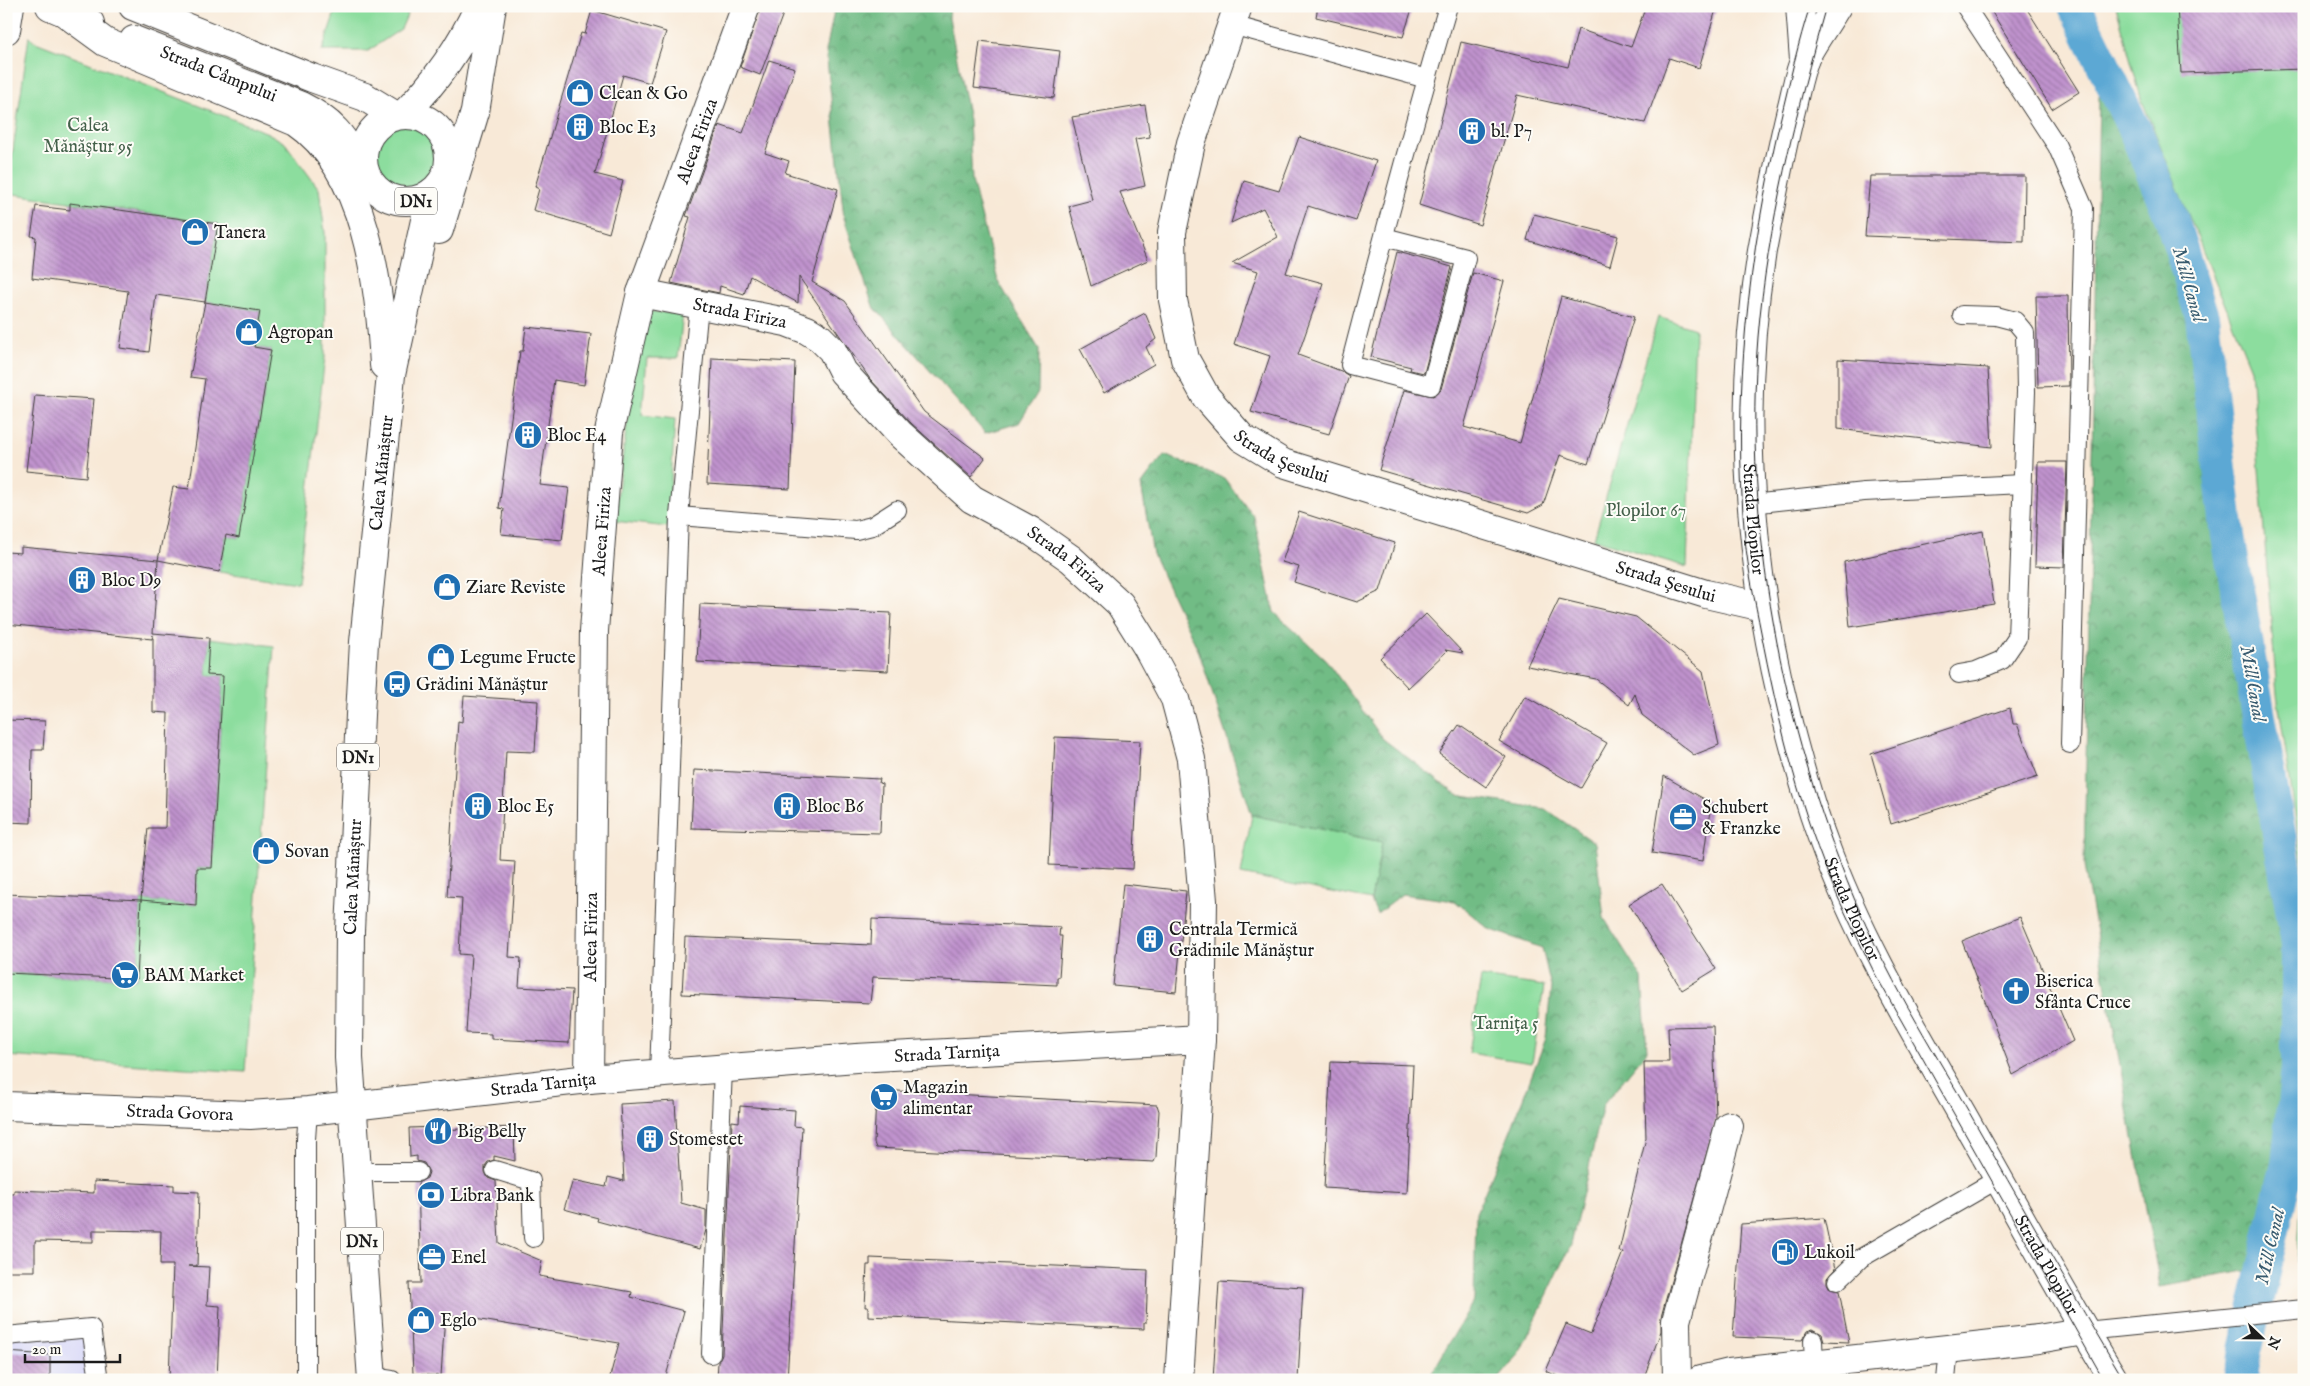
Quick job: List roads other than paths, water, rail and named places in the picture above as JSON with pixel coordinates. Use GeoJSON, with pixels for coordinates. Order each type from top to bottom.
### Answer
{"type":"FeatureCollection","features":[{"type":"Feature","properties":{"kind":"street"},"geometry":{"type":"LineString","coordinates":[[6,30],[10,6]]}},
{"type":"Feature","properties":{"kind":"street","name":"Strada Câmpului"},"geometry":{"type":"LineString","coordinates":[[133,6],[303,75],[366,97],[399,116]]}},
{"type":"Feature","properties":{"kind":"street","name":"Calea Mănăștur"},"geometry":{"type":"LineString","coordinates":[[391,375],[391,324],[387,268],[382,230],[367,177],[363,154],[368,137],[380,124],[399,116],[438,77],[456,50],[479,6]]}},
{"type":"Feature","properties":{"kind":"street","name":"Calea Mănăștur"},"geometry":{"type":"LineString","coordinates":[[378,1379],[357,1172],[349,1058],[350,931],[364,642],[386,409],[391,375],[432,193],[438,188],[449,166],[448,150],[475,61],[486,6]]}},
{"type":"Feature","properties":{"kind":"street"},"geometry":{"type":"LineString","coordinates":[[386,409],[425,272],[472,122],[482,79],[492,6]]}},
{"type":"Feature","properties":{"kind":"street","name":"Aleea Firiza"},"geometry":{"type":"LineString","coordinates":[[589,1079],[594,631],[609,432],[641,293],[746,6]]}},
{"type":"Feature","properties":{"kind":"street","name":"Strada Plopilor"},"geometry":{"type":"LineString","coordinates":[[1700,1380],[1814,1352],[1949,1349],[2038,1339],[2085,1331],[1918,1037],[1844,893],[1823,840],[1802,775],[1780,692],[1763,608],[1751,504],[1748,415],[1749,364],[1754,307],[1771,201],[1804,60],[1800,6]]}},
{"type":"Feature","properties":{"kind":"street","name":"Strada Plopilor"},"geometry":{"type":"LineString","coordinates":[[1804,60],[1837,6]]}},
{"type":"Feature","properties":{"kind":"street"},"geometry":{"type":"LineString","coordinates":[[59,10],[105,42],[296,122],[320,142],[333,158],[350,191],[364,232],[378,304],[386,409]]}},
{"type":"Feature","properties":{"kind":"street","name":"Strada Câmpului"},"geometry":{"type":"LineString","coordinates":[[59,10],[310,110],[329,122],[337,130],[367,177]]}},
{"type":"Feature","properties":{"kind":"street","name":"Strada Șesului"},"geometry":{"type":"LineString","coordinates":[[1235,16],[1191,143],[1172,232],[1173,300],[1185,359],[1206,397],[1242,438],[1283,463],[1706,594],[1763,608]]}},
{"type":"Feature","properties":{"kind":"street"},"geometry":{"type":"LineString","coordinates":[[399,116],[418,117],[432,124],[442,135],[448,150]]}},
{"type":"Feature","properties":{"kind":"street","name":"DN1"},"geometry":{"type":"LineString","coordinates":[[367,177],[380,194],[395,201],[411,202],[432,193]]}},
{"type":"Feature","properties":{"kind":"street","name":"Strada Firiza"},"geometry":{"type":"LineString","coordinates":[[641,293],[786,322],[807,330],[820,338],[832,350],[837,362],[849,378],[900,434],[934,466],[972,499],[1031,531],[1072,559],[1120,604],[1147,646],[1174,699],[1191,759],[1203,901],[1201,1039]]}},
{"type":"Feature","properties":{"kind":"street"},"geometry":{"type":"LineString","coordinates":[[1179,1380],[1201,1039]]}},
{"type":"Feature","properties":{"kind":"street","name":"Strada Tarnița"},"geometry":{"type":"LineString","coordinates":[[352,1105],[589,1079],[856,1058],[1201,1039]]}},
{"type":"Feature","properties":{"kind":"street","name":"Strada Govora"},"geometry":{"type":"LineString","coordinates":[[6,1106],[250,1115],[308,1111],[352,1105]]}},
{"type":"Feature","properties":{"kind":"street"},"geometry":{"type":"LineString","coordinates":[[1677,1380],[1676,1321],[1729,1126]]}},
{"type":"Feature","properties":{"kind":"street"},"geometry":{"type":"LineString","coordinates":[[2085,1331],[2114,1380]]}},
{"type":"Feature","properties":{"kind":"lane"},"geometry":{"type":"LineString","coordinates":[[1384,237],[1466,258],[1431,386],[1350,365],[1384,237],[1427,79],[1448,6]]}},
{"type":"Feature","properties":{"kind":"lane"},"geometry":{"type":"LineString","coordinates":[[1965,6],[2057,146],[2084,208],[2070,744]]}},
{"type":"Feature","properties":{"kind":"lane"},"geometry":{"type":"LineString","coordinates":[[1235,16],[1427,79]]}},
{"type":"Feature","properties":{"kind":"lane"},"geometry":{"type":"LineString","coordinates":[[659,1074],[679,516],[699,305]]}},
{"type":"Feature","properties":{"kind":"lane"},"geometry":{"type":"LineString","coordinates":[[1959,674],[1976,671],[2002,660],[2017,638],[2026,392],[2025,333],[2015,320],[1996,316],[1962,315]]}},
{"type":"Feature","properties":{"kind":"lane"},"geometry":{"type":"LineString","coordinates":[[1751,504],[1864,492],[2022,484]]}},
{"type":"Feature","properties":{"kind":"lane"},"geometry":{"type":"LineString","coordinates":[[679,516],[856,530],[872,526],[897,510]]}},
{"type":"Feature","properties":{"kind":"lane"},"geometry":{"type":"LineString","coordinates":[[711,1354],[723,1069]]}},
{"type":"Feature","properties":{"kind":"lane"},"geometry":{"type":"LineString","coordinates":[[306,1380],[306,1139],[308,1111]]}},
{"type":"Feature","properties":{"kind":"lane"},"geometry":{"type":"LineString","coordinates":[[495,1170],[531,1180],[533,1238]]}},
{"type":"Feature","properties":{"kind":"lane"},"geometry":{"type":"LineString","coordinates":[[357,1172],[418,1172]]}},
{"type":"Feature","properties":{"kind":"lane"},"geometry":{"type":"LineString","coordinates":[[1837,1281],[1862,1258],[1998,1179]]}},
{"type":"Feature","properties":{"kind":"lane"},"geometry":{"type":"LineString","coordinates":[[2085,1331],[2304,1309]]}},
{"type":"Feature","properties":{"kind":"lane"},"geometry":{"type":"LineString","coordinates":[[6,1336],[91,1328],[99,1380]]}},
{"type":"Feature","properties":{"kind":"lane"},"geometry":{"type":"LineString","coordinates":[[1946,1380],[1949,1349]]}},
{"type":"Feature","properties":{"kind":"waterway","name":"Mill Canal"},"geometry":{"type":"LineString","coordinates":[[2075,6],[2138,137],[2171,217],[2202,317],[2228,536],[2298,944],[2298,1067],[2288,1163],[2244,1355],[2241,1380]]}},
{"type":"Feature","properties":{"kind":"tram line"},"geometry":{"type":"LineString","coordinates":[[1810,6],[1769,169],[1752,274],[1742,380],[1740,433],[1745,539],[1767,663],[1789,756],[1807,817],[1829,877],[1845,913],[1874,972],[2104,1380]]}},
{"type":"Feature","properties":{"kind":"tram line"},"geometry":{"type":"LineString","coordinates":[[1826,6],[1784,170],[1768,254],[1758,337],[1755,408],[1757,479],[1763,551],[1773,623],[1788,694],[1807,764],[1829,832],[1854,898],[1879,953],[1923,1034],[2124,1380]]}},
{"type":"Feature","properties":{"kind":"place","name":"Clean & Go"},"geometry":{"type":"Point","coordinates":[580,93]}},
{"type":"Feature","properties":{"kind":"place","name":"Bloc E3"},"geometry":{"type":"Point","coordinates":[580,127]}},
{"type":"Feature","properties":{"kind":"place","name":"bl. P7"},"geometry":{"type":"Point","coordinates":[1472,131]}},
{"type":"Feature","properties":{"kind":"place","name":"Tanera"},"geometry":{"type":"Point","coordinates":[195,232]}},
{"type":"Feature","properties":{"kind":"place","name":"Agropan"},"geometry":{"type":"Point","coordinates":[249,332]}},
{"type":"Feature","properties":{"kind":"place","name":"Bloc E4"},"geometry":{"type":"Point","coordinates":[528,435]}},
{"type":"Feature","properties":{"kind":"place","name":"Bloc D9"},"geometry":{"type":"Point","coordinates":[82,580]}},
{"type":"Feature","properties":{"kind":"place","name":"Ziare Reviste"},"geometry":{"type":"Point","coordinates":[447,587]}},
{"type":"Feature","properties":{"kind":"place","name":"Legume Fructe"},"geometry":{"type":"Point","coordinates":[441,657]}},
{"type":"Feature","properties":{"kind":"place","name":"Grădini Mănăștur"},"geometry":{"type":"Point","coordinates":[397,684]}},
{"type":"Feature","properties":{"kind":"place","name":"Bloc E5"},"geometry":{"type":"Point","coordinates":[478,806]}},
{"type":"Feature","properties":{"kind":"place","name":"Bloc B6"},"geometry":{"type":"Point","coordinates":[787,806]}},
{"type":"Feature","properties":{"kind":"place","name":"Schubert & Franzke"},"geometry":{"type":"Point","coordinates":[1683,817]}},
{"type":"Feature","properties":{"kind":"place","name":"Sovan"},"geometry":{"type":"Point","coordinates":[266,851]}},
{"type":"Feature","properties":{"kind":"place","name":"Centrala Termică Grădinile Mănăștur"},"geometry":{"type":"Point","coordinates":[1150,939]}},
{"type":"Feature","properties":{"kind":"place","name":"BAM Market"},"geometry":{"type":"Point","coordinates":[125,975]}},
{"type":"Feature","properties":{"kind":"place","name":"Biserica Sfânta Cruce"},"geometry":{"type":"Point","coordinates":[2016,991]}},
{"type":"Feature","properties":{"kind":"place","name":"Magazin alimentar"},"geometry":{"type":"Point","coordinates":[884,1097]}},
{"type":"Feature","properties":{"kind":"place","name":"Big Belly"},"geometry":{"type":"Point","coordinates":[438,1131]}},
{"type":"Feature","properties":{"kind":"place","name":"Stomestet"},"geometry":{"type":"Point","coordinates":[650,1139]}},
{"type":"Feature","properties":{"kind":"place","name":"Libra Bank"},"geometry":{"type":"Point","coordinates":[431,1195]}},
{"type":"Feature","properties":{"kind":"place","name":"Lukoil"},"geometry":{"type":"Point","coordinates":[1785,1252]}},
{"type":"Feature","properties":{"kind":"place","name":"Enel"},"geometry":{"type":"Point","coordinates":[432,1257]}},
{"type":"Feature","properties":{"kind":"place","name":"Eglo"},"geometry":{"type":"Point","coordinates":[421,1320]}},
{"type":"Feature","properties":{"kind":"park label","name":"Calea Mănăștur 95"},"geometry":{"type":"Point","coordinates":[88,135]}},
{"type":"Feature","properties":{"kind":"park label","name":"Plopilor 67"},"geometry":{"type":"Point","coordinates":[1646,510]}},
{"type":"Feature","properties":{"kind":"park label","name":"Tarnița 5"},"geometry":{"type":"Point","coordinates":[1506,1023]}}]}
